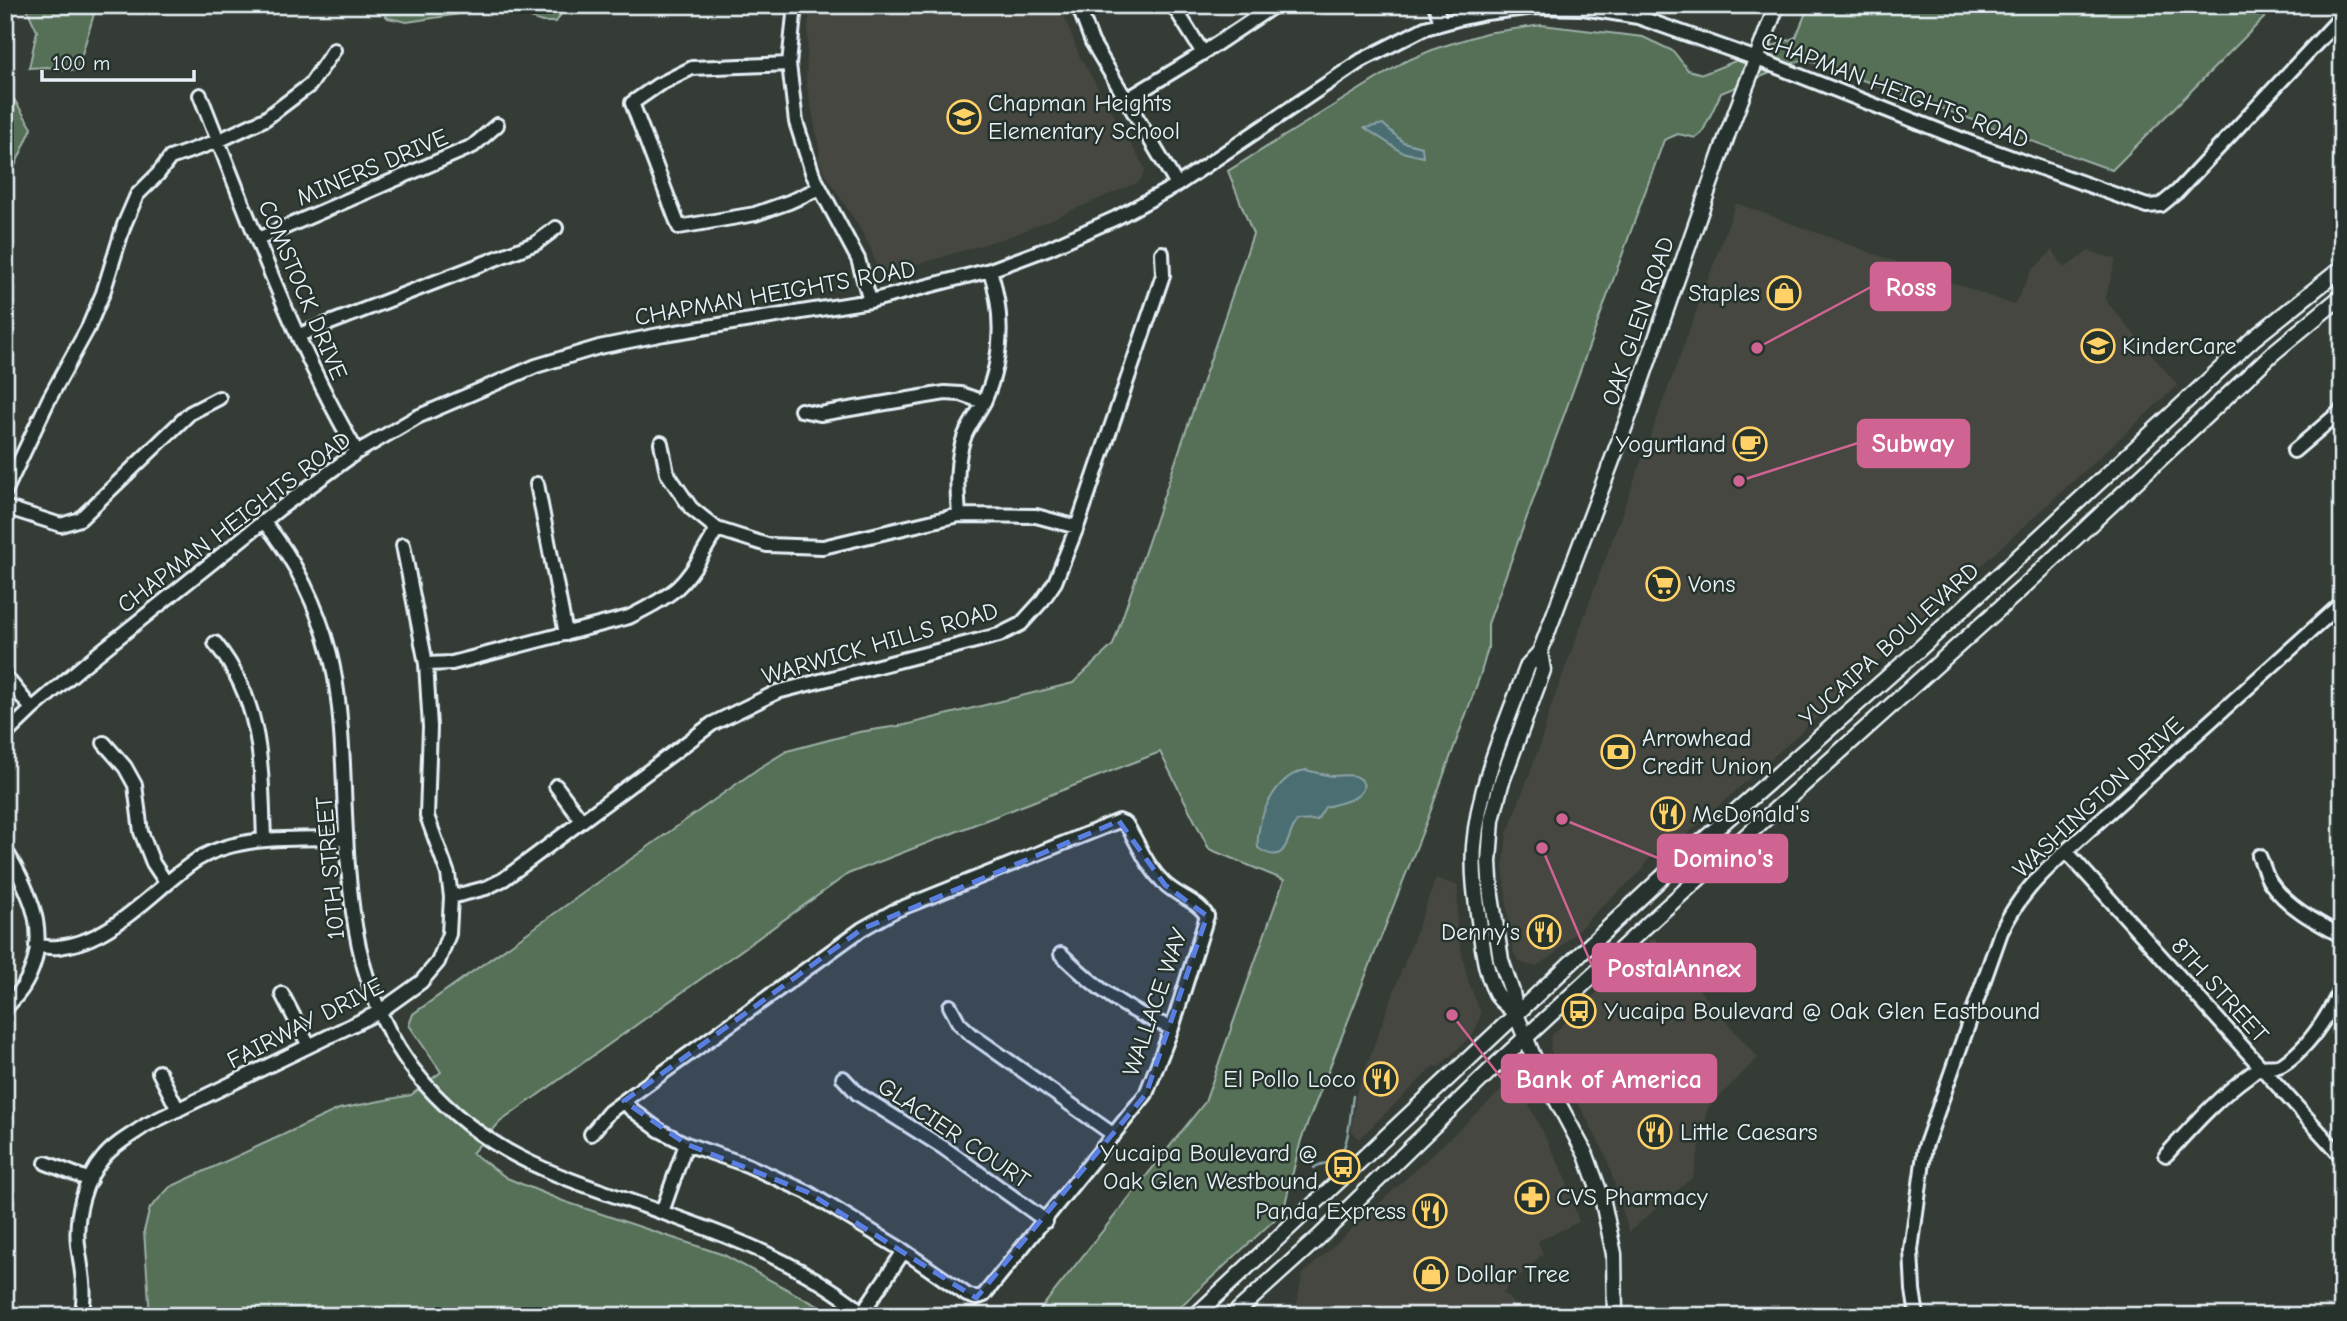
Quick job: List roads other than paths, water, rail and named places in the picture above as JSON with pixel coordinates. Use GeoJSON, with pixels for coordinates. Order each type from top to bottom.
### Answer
{"type":"FeatureCollection","features":[{"type":"Feature","properties":{"kind":"main road","name":"OAK GLEN ROAD"},"geometry":{"type":"LineString","coordinates":[[1615,1316],[1614,1254],[1603,1202],[1586,1155],[1525,1039],[1501,960],[1493,918],[1489,862],[1492,820],[1501,784],[1543,670],[1541,652],[1631,410],[1728,133],[1777,5]]}},
{"type":"Feature","properties":{"kind":"main road","name":"YUCAIPA BOULEVARD"},"geometry":{"type":"LineString","coordinates":[[1195,1316],[1672,867],[1927,642],[2253,339],[2342,268]]}},
{"type":"Feature","properties":{"kind":"main road","name":"YUCAIPA BOULEVARD"},"geometry":{"type":"LineString","coordinates":[[1232,1316],[1318,1238],[1659,914],[2009,600],[2273,354],[2342,296]]}},
{"type":"Feature","properties":{"kind":"street"},"geometry":{"type":"LineString","coordinates":[[795,5],[789,64],[796,122],[813,175],[858,258],[870,301]]}},
{"type":"Feature","properties":{"kind":"street"},"geometry":{"type":"LineString","coordinates":[[1078,5],[1092,42],[1177,185]]}},
{"type":"Feature","properties":{"kind":"street"},"geometry":{"type":"LineString","coordinates":[[1173,5],[1203,53]]}},
{"type":"Feature","properties":{"kind":"street"},"geometry":{"type":"LineString","coordinates":[[1126,100],[1275,5]]}},
{"type":"Feature","properties":{"kind":"street"},"geometry":{"type":"LineString","coordinates":[[1435,5],[1441,23]]}},
{"type":"Feature","properties":{"kind":"street","name":"CHAPMAN HEIGHTS ROAD"},"geometry":{"type":"LineString","coordinates":[[5,736],[85,664],[264,522],[357,452],[417,417],[536,366],[598,347],[870,301],[990,270],[1049,248],[1116,218],[1177,185],[1362,60],[1404,38],[1441,23],[1486,13],[1535,7],[1583,8],[1638,17],[1757,59],[1971,143],[2147,206],[2161,205],[2177,192],[2342,16]]}},
{"type":"Feature","properties":{"kind":"street"},"geometry":{"type":"LineString","coordinates":[[5,492],[48,399],[88,328],[137,195],[170,158],[218,141],[265,119],[310,85],[334,50]]}},
{"type":"Feature","properties":{"kind":"street"},"geometry":{"type":"LineString","coordinates":[[789,64],[692,68],[632,103],[679,227],[755,214],[820,188]]}},
{"type":"Feature","properties":{"kind":"street","name":"COMSTOCK DRIVE"},"geometry":{"type":"LineString","coordinates":[[200,95],[328,401],[357,452]]}},
{"type":"Feature","properties":{"kind":"street","name":"MINERS DRIVE"},"geometry":{"type":"LineString","coordinates":[[258,239],[473,146],[497,125]]}},
{"type":"Feature","properties":{"kind":"street"},"geometry":{"type":"LineString","coordinates":[[299,335],[536,243],[556,228]]}},
{"type":"Feature","properties":{"kind":"street","name":"WARWICK HILLS ROAD"},"geometry":{"type":"LineString","coordinates":[[451,897],[486,888],[503,879],[712,724],[755,701],[777,692],[999,635],[1021,624],[1055,582],[1077,527],[1163,275],[1162,253]]}},
{"type":"Feature","properties":{"kind":"street"},"geometry":{"type":"LineString","coordinates":[[959,515],[956,482],[960,458],[965,436],[984,402],[994,373],[1000,331],[1000,313],[990,270]]}},
{"type":"Feature","properties":{"kind":"street"},"geometry":{"type":"LineString","coordinates":[[800,410],[820,414],[944,393],[961,394],[984,402]]}},
{"type":"Feature","properties":{"kind":"street"},"geometry":{"type":"LineString","coordinates":[[5,507],[61,525],[80,519],[191,413],[219,398]]}},
{"type":"Feature","properties":{"kind":"street"},"geometry":{"type":"LineString","coordinates":[[2294,451],[2342,410]]}},
{"type":"Feature","properties":{"kind":"street"},"geometry":{"type":"LineString","coordinates":[[661,443],[667,473],[691,508],[718,529],[767,545],[823,547],[959,515],[1036,516],[1077,527]]}},
{"type":"Feature","properties":{"kind":"street"},"geometry":{"type":"LineString","coordinates":[[537,484],[566,634]]}},
{"type":"Feature","properties":{"kind":"street","name":"10TH STREET"},"geometry":{"type":"LineString","coordinates":[[264,522],[293,564],[319,616],[331,656],[338,703],[350,904],[361,961],[379,1012],[397,1046],[425,1084],[474,1130],[508,1153],[536,1167],[746,1244],[827,1286],[864,1315]]}},
{"type":"Feature","properties":{"kind":"street"},"geometry":{"type":"LineString","coordinates":[[426,664],[453,663],[629,617],[677,589],[718,529]]}},
{"type":"Feature","properties":{"kind":"street","name":"FAIRWAY DRIVE"},"geometry":{"type":"LineString","coordinates":[[81,1316],[84,1283],[78,1243],[78,1216],[90,1180],[103,1158],[146,1125],[379,1012],[421,982],[438,962],[449,934],[451,897],[448,874],[427,816],[430,727],[426,664],[403,545]]}},
{"type":"Feature","properties":{"kind":"street","name":"WASHINGTON DRIVE"},"geometry":{"type":"LineString","coordinates":[[1917,1316],[1911,1250],[1925,1147],[2001,932],[2013,907],[2034,881],[2066,851],[2342,603]]}},
{"type":"Feature","properties":{"kind":"street"},"geometry":{"type":"LineString","coordinates":[[215,643],[231,664],[254,718],[261,766],[264,840]]}},
{"type":"Feature","properties":{"kind":"street"},"geometry":{"type":"LineString","coordinates":[[5,676],[32,709]]}},
{"type":"Feature","properties":{"kind":"street"},"geometry":{"type":"LineString","coordinates":[[104,743],[125,767],[135,785],[141,832],[153,863],[167,884]]}},
{"type":"Feature","properties":{"kind":"street"},"geometry":{"type":"LineString","coordinates":[[556,786],[582,821]]}},
{"type":"Feature","properties":{"kind":"street","name":"WALLACE WAY"},"geometry":{"type":"LineString","coordinates":[[591,1134],[609,1112],[624,1101],[862,929],[894,911],[1119,821],[1126,824],[1143,857],[1165,885],[1201,906],[1207,916],[1172,1028],[1146,1094],[984,1295],[976,1298],[807,1192],[747,1165],[686,1144],[659,1130],[624,1101]]}},
{"type":"Feature","properties":{"kind":"street"},"geometry":{"type":"LineString","coordinates":[[36,946],[58,947],[90,939],[111,928],[199,859],[234,846],[264,840],[346,838]]}},
{"type":"Feature","properties":{"kind":"street","name":"8TH STREET"},"geometry":{"type":"LineString","coordinates":[[2066,851],[2342,1157]]}},
{"type":"Feature","properties":{"kind":"street"},"geometry":{"type":"LineString","coordinates":[[5,1009],[23,987],[33,963],[38,933],[29,891],[9,856]]}},
{"type":"Feature","properties":{"kind":"street"},"geometry":{"type":"LineString","coordinates":[[2259,856],[2270,881],[2285,898],[2307,917],[2342,936]]}},
{"type":"Feature","properties":{"kind":"street"},"geometry":{"type":"LineString","coordinates":[[1061,954],[1093,985],[1125,1007],[1172,1028]]}},
{"type":"Feature","properties":{"kind":"street"},"geometry":{"type":"LineString","coordinates":[[2165,1155],[2200,1118],[2247,1077],[2262,1067],[2282,1065],[2299,1049],[2316,1031],[2342,987]]}},
{"type":"Feature","properties":{"kind":"street"},"geometry":{"type":"LineString","coordinates":[[282,994],[309,1046]]}},
{"type":"Feature","properties":{"kind":"street"},"geometry":{"type":"LineString","coordinates":[[950,1006],[959,1023],[972,1035],[1114,1135]]}},
{"type":"Feature","properties":{"kind":"street"},"geometry":{"type":"LineString","coordinates":[[159,1072],[178,1110]]}},
{"type":"Feature","properties":{"kind":"street","name":"GLACIER COURT"},"geometry":{"type":"LineString","coordinates":[[843,1077],[858,1094],[944,1149],[1046,1220]]}},
{"type":"Feature","properties":{"kind":"street"},"geometry":{"type":"LineString","coordinates":[[662,1212],[686,1144]]}},
{"type":"Feature","properties":{"kind":"street"},"geometry":{"type":"LineString","coordinates":[[46,1163],[90,1180]]}},
{"type":"Feature","properties":{"kind":"street"},"geometry":{"type":"LineString","coordinates":[[864,1315],[904,1251]]}},
{"type":"Feature","properties":{"kind":"water"},"geometry":{"type":"Polygon","coordinates":[[[1383,124],[1403,142],[1422,147],[1423,157],[1402,152],[1365,128],[1383,124]]]}},
{"type":"Feature","properties":{"kind":"water"},"geometry":{"type":"Polygon","coordinates":[[[1306,770],[1333,776],[1355,776],[1362,780],[1363,789],[1350,800],[1325,807],[1317,820],[1297,821],[1281,852],[1268,853],[1258,848],[1260,825],[1269,800],[1285,780],[1306,770]]]}},
{"type":"Feature","properties":{"kind":"waterway"},"geometry":{"type":"LineString","coordinates":[[1314,1168],[1335,1160],[1344,1148],[1353,1096]]}},
{"type":"Feature","properties":{"kind":"place","name":"Chapman Heights Elementary School"},"geometry":{"type":"Point","coordinates":[964,117]}},
{"type":"Feature","properties":{"kind":"place","name":"Staples"},"geometry":{"type":"Point","coordinates":[1784,293]}},
{"type":"Feature","properties":{"kind":"place","name":"KinderCare"},"geometry":{"type":"Point","coordinates":[2098,346]}},
{"type":"Feature","properties":{"kind":"place","name":"Ross"},"geometry":{"type":"Point","coordinates":[1757,348]}},
{"type":"Feature","properties":{"kind":"place","name":"Yogurtland"},"geometry":{"type":"Point","coordinates":[1750,444]}},
{"type":"Feature","properties":{"kind":"place","name":"Subway"},"geometry":{"type":"Point","coordinates":[1739,481]}},
{"type":"Feature","properties":{"kind":"place","name":"Vons"},"geometry":{"type":"Point","coordinates":[1663,584]}},
{"type":"Feature","properties":{"kind":"place","name":"Arrowhead Credit Union"},"geometry":{"type":"Point","coordinates":[1618,752]}},
{"type":"Feature","properties":{"kind":"place","name":"McDonald's"},"geometry":{"type":"Point","coordinates":[1668,814]}},
{"type":"Feature","properties":{"kind":"place","name":"Domino's"},"geometry":{"type":"Point","coordinates":[1562,819]}},
{"type":"Feature","properties":{"kind":"place","name":"PostalAnnex"},"geometry":{"type":"Point","coordinates":[1542,848]}},
{"type":"Feature","properties":{"kind":"place","name":"Denny's"},"geometry":{"type":"Point","coordinates":[1544,932]}},
{"type":"Feature","properties":{"kind":"place","name":"Yucaipa Boulevard @ Oak Glen Eastbound"},"geometry":{"type":"Point","coordinates":[1579,1011]}},
{"type":"Feature","properties":{"kind":"place","name":"Bank of America"},"geometry":{"type":"Point","coordinates":[1452,1015]}},
{"type":"Feature","properties":{"kind":"place","name":"El Pollo Loco"},"geometry":{"type":"Point","coordinates":[1381,1079]}},
{"type":"Feature","properties":{"kind":"place","name":"Little Caesars"},"geometry":{"type":"Point","coordinates":[1655,1132]}},
{"type":"Feature","properties":{"kind":"place","name":"Yucaipa Boulevard @ Oak Glen Westbound"},"geometry":{"type":"Point","coordinates":[1343,1167]}},
{"type":"Feature","properties":{"kind":"place","name":"CVS Pharmacy"},"geometry":{"type":"Point","coordinates":[1532,1197]}},
{"type":"Feature","properties":{"kind":"place","name":"Panda Express"},"geometry":{"type":"Point","coordinates":[1430,1211]}},
{"type":"Feature","properties":{"kind":"place","name":"Dollar Tree"},"geometry":{"type":"Point","coordinates":[1431,1274]}}]}
